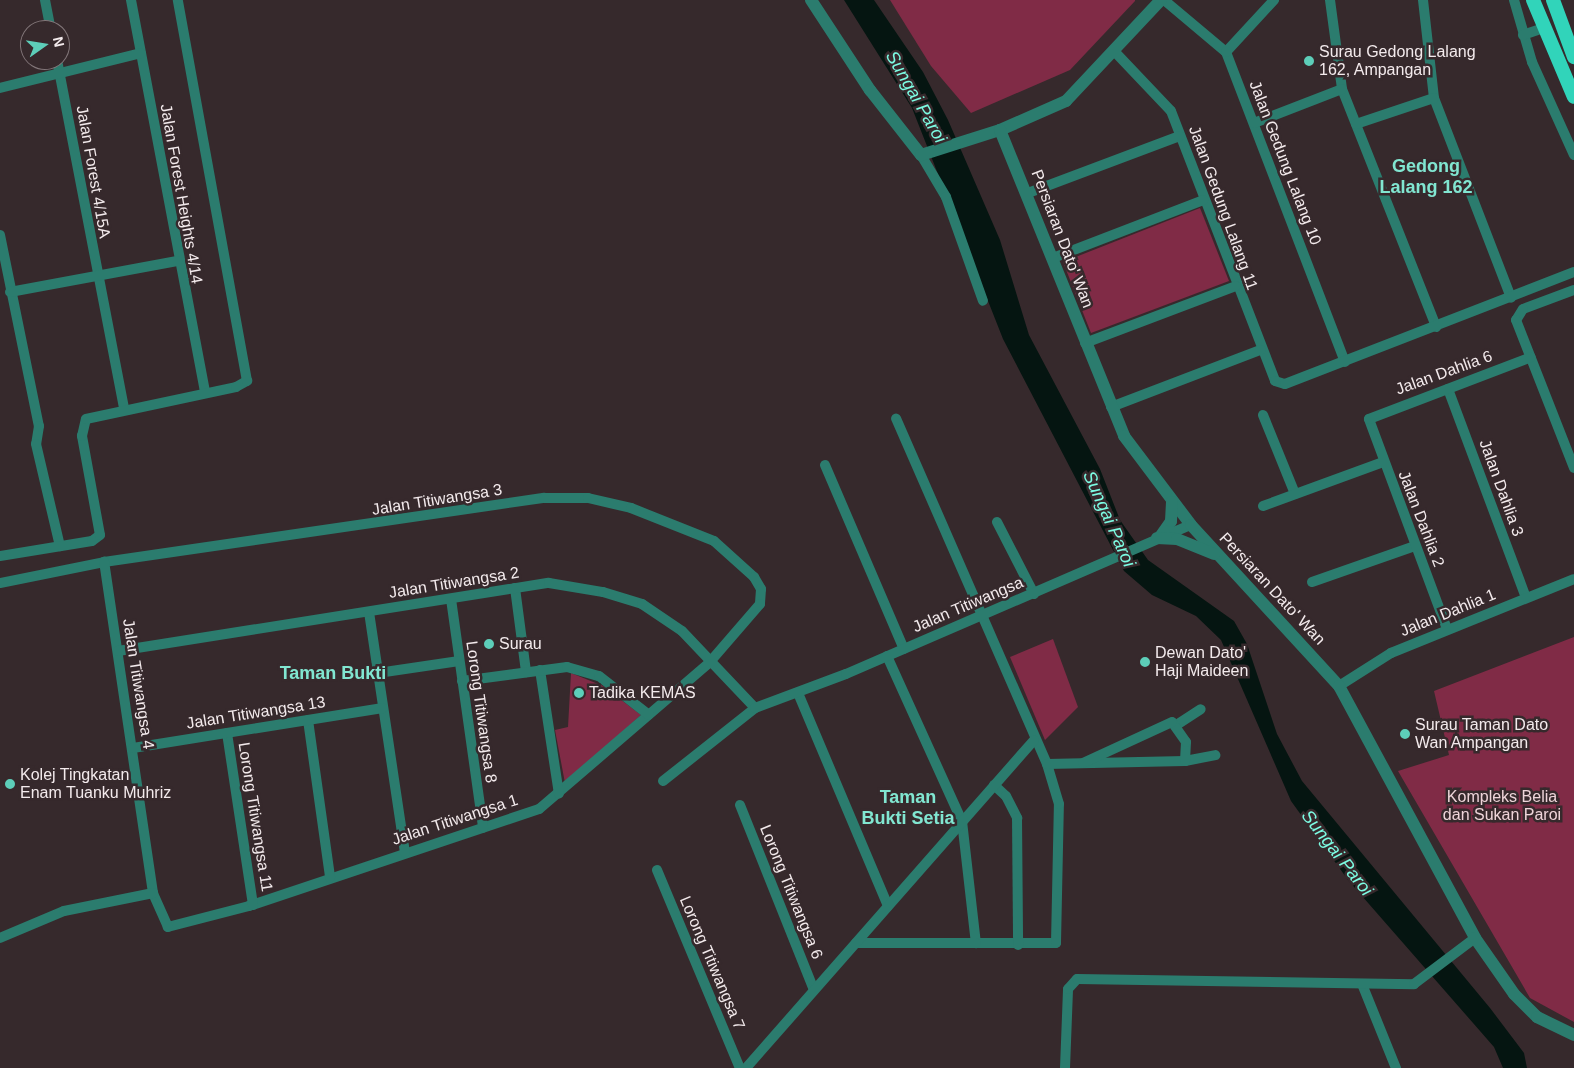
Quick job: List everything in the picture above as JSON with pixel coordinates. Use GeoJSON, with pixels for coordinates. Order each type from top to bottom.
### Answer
{"type":"FeatureCollection","features":[{"type":"Feature","properties":{"kind":"highway"},"geometry":{"type":"LineString","coordinates":[[1533,0],[1543,28],[1574,96]]}},
{"type":"Feature","properties":{"kind":"highway"},"geometry":{"type":"LineString","coordinates":[[1553,0],[1574,56]]}},
{"type":"Feature","properties":{"kind":"street"},"geometry":{"type":"LineString","coordinates":[[45,0],[49,20]]}},
{"type":"Feature","properties":{"kind":"street","name":"Jalan Forest Heights 4/14"},"geometry":{"type":"LineString","coordinates":[[131,0],[177,261],[205,393]]}},
{"type":"Feature","properties":{"kind":"street"},"geometry":{"type":"LineString","coordinates":[[0,556],[60,546],[100,535],[81,426],[86,419],[124,409],[236,387],[247,380],[247,370],[178,0]]}},
{"type":"Feature","properties":{"kind":"street"},"geometry":{"type":"LineString","coordinates":[[811,0],[870,90],[926,153],[946,197],[983,301]]}},
{"type":"Feature","properties":{"kind":"street"},"geometry":{"type":"LineString","coordinates":[[926,153],[1000,130],[1066,101],[1115,52],[1162,0]]}},
{"type":"Feature","properties":{"kind":"street","name":"Jalan Gedung Lalang 10"},"geometry":{"type":"LineString","coordinates":[[1162,0],[1226,52],[1345,362]]}},
{"type":"Feature","properties":{"kind":"street"},"geometry":{"type":"LineString","coordinates":[[1226,52],[1274,0]]}},
{"type":"Feature","properties":{"kind":"street"},"geometry":{"type":"LineString","coordinates":[[1330,0],[1342,89],[1436,327]]}},
{"type":"Feature","properties":{"kind":"street"},"geometry":{"type":"LineString","coordinates":[[1423,0],[1434,98],[1512,298]]}},
{"type":"Feature","properties":{"kind":"street"},"geometry":{"type":"LineString","coordinates":[[1514,0],[1523,35],[1574,155]]}},
{"type":"Feature","properties":{"kind":"street"},"geometry":{"type":"LineString","coordinates":[[1523,35],[1543,28]]}},
{"type":"Feature","properties":{"kind":"street","name":"Jalan Gedung Lalang 11"},"geometry":{"type":"LineString","coordinates":[[1115,52],[1166,101],[1270,376],[1285,384],[1345,362]]}},
{"type":"Feature","properties":{"kind":"street"},"geometry":{"type":"LineString","coordinates":[[0,88],[141,53]]}},
{"type":"Feature","properties":{"kind":"street","name":"Jalan Forest 4/15A"},"geometry":{"type":"LineString","coordinates":[[59,70],[96,276],[124,409]]}},
{"type":"Feature","properties":{"kind":"street"},"geometry":{"type":"LineString","coordinates":[[1254,123],[1342,89]]}},
{"type":"Feature","properties":{"kind":"street"},"geometry":{"type":"LineString","coordinates":[[1356,124],[1434,98]]}},
{"type":"Feature","properties":{"kind":"street","name":"Persiaran Dato' Wan"},"geometry":{"type":"LineString","coordinates":[[1000,130],[1028,194],[1085,343],[1124,436],[1191,526],[1338,686],[1475,938],[1514,994],[1537,1017],[1574,1035]]}},
{"type":"Feature","properties":{"kind":"street"},"geometry":{"type":"LineString","coordinates":[[1028,194],[1180,136]]}},
{"type":"Feature","properties":{"kind":"street"},"geometry":{"type":"LineString","coordinates":[[1053,258],[1203,200]]}},
{"type":"Feature","properties":{"kind":"street"},"geometry":{"type":"LineString","coordinates":[[0,235],[10,292],[39,426],[36,444],[60,546]]}},
{"type":"Feature","properties":{"kind":"street"},"geometry":{"type":"LineString","coordinates":[[10,292],[177,261]]}},
{"type":"Feature","properties":{"kind":"street"},"geometry":{"type":"LineString","coordinates":[[1345,362],[1512,298],[1574,272]]}},
{"type":"Feature","properties":{"kind":"street"},"geometry":{"type":"LineString","coordinates":[[1085,343],[1236,286]]}},
{"type":"Feature","properties":{"kind":"street"},"geometry":{"type":"LineString","coordinates":[[1574,290],[1523,309],[1516,320],[1574,468]]}},
{"type":"Feature","properties":{"kind":"street"},"geometry":{"type":"LineString","coordinates":[[1111,407],[1260,350]]}},
{"type":"Feature","properties":{"kind":"street","name":"Jalan Dahlia 6"},"geometry":{"type":"LineString","coordinates":[[1369,419],[1531,357]]}},
{"type":"Feature","properties":{"kind":"street","name":"Jalan Dahlia 3"},"geometry":{"type":"LineString","coordinates":[[1448,389],[1526,598]]}},
{"type":"Feature","properties":{"kind":"street"},"geometry":{"type":"LineString","coordinates":[[1263,415],[1296,494]]}},
{"type":"Feature","properties":{"kind":"street"},"geometry":{"type":"LineString","coordinates":[[856,942],[1051,946],[1059,939],[1059,804],[1047,764],[1034,740],[896,419]]}},
{"type":"Feature","properties":{"kind":"street","name":"Jalan Dahlia 2"},"geometry":{"type":"LineString","coordinates":[[1369,419],[1383,462],[1447,629]]}},
{"type":"Feature","properties":{"kind":"street"},"geometry":{"type":"LineString","coordinates":[[1263,506],[1383,462]]}},
{"type":"Feature","properties":{"kind":"street"},"geometry":{"type":"LineString","coordinates":[[825,465],[904,649]]}},
{"type":"Feature","properties":{"kind":"street","name":"Jalan Titiwangsa 3"},"geometry":{"type":"LineString","coordinates":[[0,583],[104,562],[544,498],[588,498],[631,508],[714,541],[754,577],[761,589],[760,604],[709,663]]}},
{"type":"Feature","properties":{"kind":"street"},"geometry":{"type":"LineString","coordinates":[[1158,538],[1171,521],[1172,502]]}},
{"type":"Feature","properties":{"kind":"street"},"geometry":{"type":"LineString","coordinates":[[997,522],[1034,594]]}},
{"type":"Feature","properties":{"kind":"street","name":"Jalan Titiwangsa"},"geometry":{"type":"LineString","coordinates":[[663,781],[755,708],[798,693],[904,649],[1034,594],[1158,538],[1191,526]]}},
{"type":"Feature","properties":{"kind":"street"},"geometry":{"type":"LineString","coordinates":[[1158,538],[1176,539],[1219,556]]}},
{"type":"Feature","properties":{"kind":"street"},"geometry":{"type":"LineString","coordinates":[[1312,582],[1415,546]]}},
{"type":"Feature","properties":{"kind":"street","name":"Jalan Titiwangsa 4"},"geometry":{"type":"LineString","coordinates":[[104,562],[153,893],[168,927]]}},
{"type":"Feature","properties":{"kind":"street","name":"Jalan Dahlia 1"},"geometry":{"type":"LineString","coordinates":[[1338,686],[1391,653],[1574,579]]}},
{"type":"Feature","properties":{"kind":"street","name":"Jalan Titiwangsa 2"},"geometry":{"type":"LineString","coordinates":[[118,651],[549,583],[603,592],[642,604],[682,631],[709,663],[755,708]]}},
{"type":"Feature","properties":{"kind":"street"},"geometry":{"type":"LineString","coordinates":[[515,588],[526,672]]}},
{"type":"Feature","properties":{"kind":"street","name":"Lorong Titiwangsa 8"},"geometry":{"type":"LineString","coordinates":[[451,599],[483,828]]}},
{"type":"Feature","properties":{"kind":"street"},"geometry":{"type":"LineString","coordinates":[[369,612],[405,852]]}},
{"type":"Feature","properties":{"kind":"street"},"geometry":{"type":"LineString","coordinates":[[887,656],[962,821],[976,943]]}},
{"type":"Feature","properties":{"kind":"street"},"geometry":{"type":"LineString","coordinates":[[378,673],[459,661]]}},
{"type":"Feature","properties":{"kind":"street","name":"Jalan Titiwangsa 1"},"geometry":{"type":"LineString","coordinates":[[168,927],[253,905],[330,877],[539,809],[559,794],[709,663]]}},
{"type":"Feature","properties":{"kind":"street"},"geometry":{"type":"LineString","coordinates":[[462,681],[567,667],[599,676],[649,715]]}},
{"type":"Feature","properties":{"kind":"street"},"geometry":{"type":"LineString","coordinates":[[540,670],[559,794]]}},
{"type":"Feature","properties":{"kind":"street"},"geometry":{"type":"LineString","coordinates":[[798,693],[888,906]]}},
{"type":"Feature","properties":{"kind":"street","name":"Jalan Titiwangsa 13"},"geometry":{"type":"LineString","coordinates":[[133,748],[383,708]]}},
{"type":"Feature","properties":{"kind":"street"},"geometry":{"type":"LineString","coordinates":[[1083,763],[1170,722],[1178,724],[1201,709]]}},
{"type":"Feature","properties":{"kind":"street"},"geometry":{"type":"LineString","coordinates":[[308,720],[330,877]]}},
{"type":"Feature","properties":{"kind":"street"},"geometry":{"type":"LineString","coordinates":[[1178,724],[1186,742],[1185,761]]}},
{"type":"Feature","properties":{"kind":"street","name":"Lorong Titiwangsa 11"},"geometry":{"type":"LineString","coordinates":[[227,733],[253,905]]}},
{"type":"Feature","properties":{"kind":"street"},"geometry":{"type":"LineString","coordinates":[[746,1068],[1034,740]]}},
{"type":"Feature","properties":{"kind":"street"},"geometry":{"type":"LineString","coordinates":[[1047,764],[1185,761],[1215,755]]}},
{"type":"Feature","properties":{"kind":"street"},"geometry":{"type":"LineString","coordinates":[[994,785],[1006,796],[1017,818],[1018,945]]}},
{"type":"Feature","properties":{"kind":"street","name":"Lorong Titiwangsa 6"},"geometry":{"type":"LineString","coordinates":[[740,805],[814,990]]}},
{"type":"Feature","properties":{"kind":"street","name":"Lorong Titiwangsa 7"},"geometry":{"type":"LineString","coordinates":[[657,870],[740,1068]]}},
{"type":"Feature","properties":{"kind":"street"},"geometry":{"type":"LineString","coordinates":[[0,938],[64,911],[153,893]]}},
{"type":"Feature","properties":{"kind":"street"},"geometry":{"type":"LineString","coordinates":[[1065,1068],[1068,989],[1078,979],[1414,984],[1475,938]]}},
{"type":"Feature","properties":{"kind":"street"},"geometry":{"type":"LineString","coordinates":[[1362,984],[1396,1068]]}},
{"type":"Feature","properties":{"kind":"green space"},"geometry":{"type":"Polygon","coordinates":[[[890,0],[1135,1],[1070,70],[971,113],[931,66],[890,0]]]}},
{"type":"Feature","properties":{"kind":"green space"},"geometry":{"type":"Polygon","coordinates":[[[1200,208],[1229,281],[1091,333],[1063,262],[1200,208]]]}},
{"type":"Feature","properties":{"kind":"green space","name":"Kompleks Belia dan Sukan Paroi"},"geometry":{"type":"Polygon","coordinates":[[[1574,637],[1574,1022],[1530,998],[1398,771],[1449,755],[1434,691],[1574,637]]]}},
{"type":"Feature","properties":{"kind":"green space"},"geometry":{"type":"Polygon","coordinates":[[[1053,639],[1078,707],[1045,740],[1010,657],[1053,639]]]}},
{"type":"Feature","properties":{"kind":"green space"},"geometry":{"type":"Polygon","coordinates":[[[571,673],[603,686],[641,715],[565,783],[555,730],[568,727],[571,673]]]}},
{"type":"Feature","properties":{"kind":"water","name":"Sungai Paroi"},"geometry":{"type":"Polygon","coordinates":[[[844,0],[874,0],[923,72],[948,120],[1000,240],[1029,335],[1100,469],[1120,520],[1148,560],[1234,621],[1247,644],[1277,734],[1302,781],[1490,1008],[1524,1053],[1527,1068],[1503,1068],[1494,1047],[1348,880],[1291,801],[1221,640],[1196,616],[1152,595],[1124,571],[1003,339],[912,108],[844,0]]]}},
{"type":"Feature","properties":{"kind":"place","name":"Surau Gedong Lalang 162, Ampangan"},"geometry":{"type":"Point","coordinates":[1309,61]}},
{"type":"Feature","properties":{"kind":"place","name":"Surau"},"geometry":{"type":"Point","coordinates":[489,644]}},
{"type":"Feature","properties":{"kind":"place","name":"Dewan Dato' Haji Maideen"},"geometry":{"type":"Point","coordinates":[1145,662]}},
{"type":"Feature","properties":{"kind":"place","name":"Tadika KEMAS"},"geometry":{"type":"Point","coordinates":[579,693]}},
{"type":"Feature","properties":{"kind":"place","name":"Surau Taman Dato Wan Ampangan"},"geometry":{"type":"Point","coordinates":[1405,734]}},
{"type":"Feature","properties":{"kind":"place","name":"Kolej Tingkatan Enam Tuanku Muhriz"},"geometry":{"type":"Point","coordinates":[10,784]}},
{"type":"Feature","properties":{"kind":"district","name":"Gedong Lalang 162"},"geometry":{"type":"Point","coordinates":[1426,177]}},
{"type":"Feature","properties":{"kind":"district","name":"Taman Bukti"},"geometry":{"type":"Point","coordinates":[333,673]}},
{"type":"Feature","properties":{"kind":"district","name":"Taman Bukti Setia"},"geometry":{"type":"Point","coordinates":[908,808]}}]}
